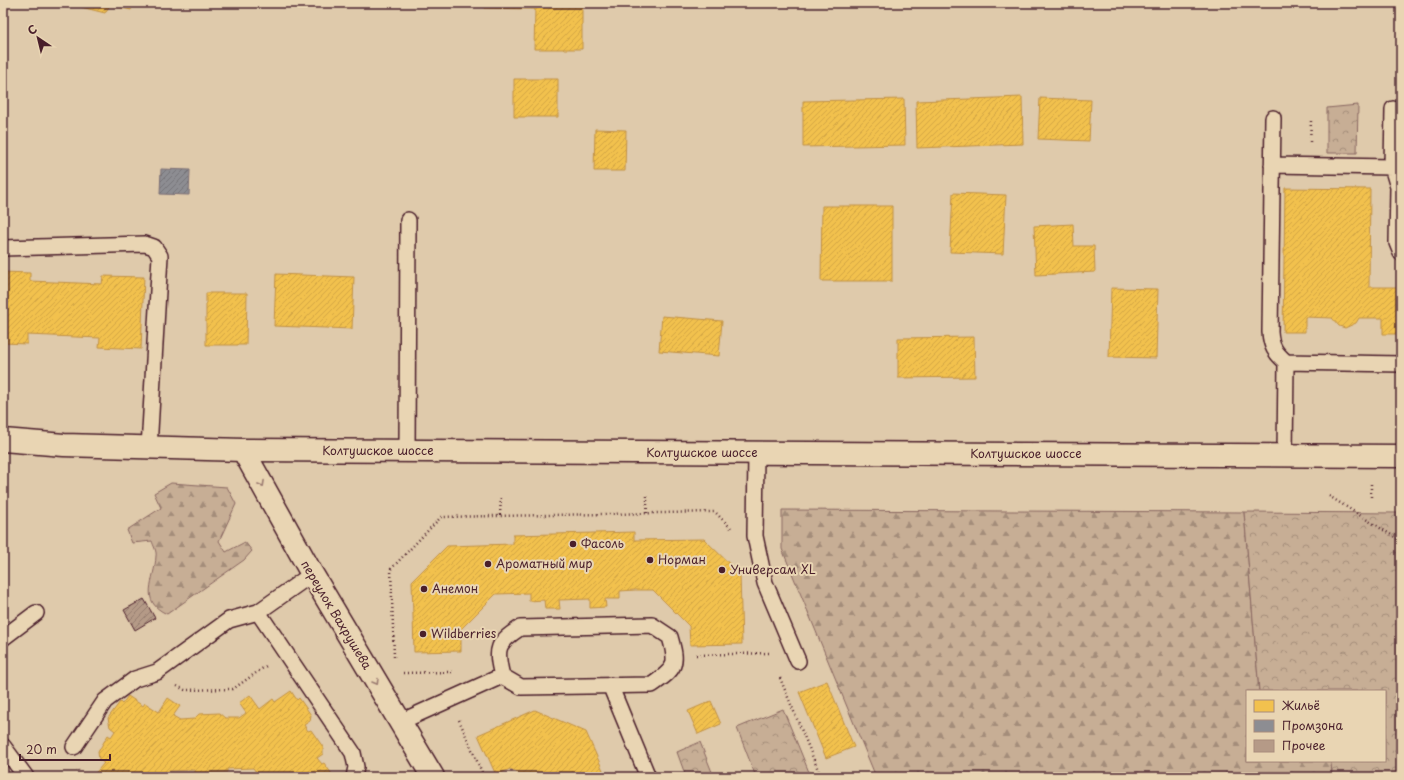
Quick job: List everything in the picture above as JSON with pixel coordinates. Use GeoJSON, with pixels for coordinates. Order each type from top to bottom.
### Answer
{"type":"FeatureCollection","features":[{"type":"Feature","properties":{"kind":"main road","name":"Колтушское шоссе"},"geometry":{"type":"LineString","coordinates":[[3,440],[64,445],[243,450],[1401,456]]}},
{"type":"Feature","properties":{"kind":"main road","name":"переулок Вахрушева"},"geometry":{"type":"LineString","coordinates":[[243,450],[312,574],[433,777]]}},
{"type":"Feature","properties":{"kind":"lane"},"geometry":{"type":"LineString","coordinates":[[1393,109],[1392,167],[1398,187],[1397,243],[1401,253]]}},
{"type":"Feature","properties":{"kind":"lane"},"geometry":{"type":"LineString","coordinates":[[1273,118],[1271,344],[1277,355],[1286,362],[1401,364]]}},
{"type":"Feature","properties":{"kind":"lane"},"geometry":{"type":"LineString","coordinates":[[1272,165],[1392,167]]}},
{"type":"Feature","properties":{"kind":"lane"},"geometry":{"type":"LineString","coordinates":[[407,451],[408,220]]}},
{"type":"Feature","properties":{"kind":"lane"},"geometry":{"type":"LineString","coordinates":[[3,248],[145,244],[154,247],[160,256],[149,448]]}},
{"type":"Feature","properties":{"kind":"lane"},"geometry":{"type":"LineString","coordinates":[[1285,456],[1286,362]]}},
{"type":"Feature","properties":{"kind":"lane"},"geometry":{"type":"LineString","coordinates":[[756,453],[755,536],[765,583],[798,661]]}},
{"type":"Feature","properties":{"kind":"lane"},"geometry":{"type":"LineString","coordinates":[[74,747],[106,701],[135,680],[157,672],[229,620],[258,612],[312,574]]}},
{"type":"Feature","properties":{"kind":"lane"},"geometry":{"type":"LineString","coordinates":[[258,612],[353,753],[356,767],[354,777]]}},
{"type":"Feature","properties":{"kind":"lane"},"geometry":{"type":"LineString","coordinates":[[3,638],[36,613]]}},
{"type":"Feature","properties":{"kind":"lane"},"geometry":{"type":"LineString","coordinates":[[652,626],[670,637],[676,656],[670,672],[652,685],[521,687],[502,676],[497,657],[503,639],[520,628],[652,626]]}},
{"type":"Feature","properties":{"kind":"lane"},"geometry":{"type":"LineString","coordinates":[[400,722],[502,676]]}},
{"type":"Feature","properties":{"kind":"lane"},"geometry":{"type":"LineString","coordinates":[[610,685],[648,777]]}},
{"type":"Feature","properties":{"kind":"lane"},"geometry":{"type":"LineString","coordinates":[[3,746],[26,777]]}},
{"type":"Feature","properties":{"kind":"path"},"geometry":{"type":"LineString","coordinates":[[1371,482],[1371,496]]}},
{"type":"Feature","properties":{"kind":"path"},"geometry":{"type":"LineString","coordinates":[[647,495],[647,513]]}},
{"type":"Feature","properties":{"kind":"path"},"geometry":{"type":"LineString","coordinates":[[500,515],[501,496]]}},
{"type":"Feature","properties":{"kind":"path"},"geometry":{"type":"LineString","coordinates":[[1329,496],[1401,541]]}},
{"type":"Feature","properties":{"kind":"path"},"geometry":{"type":"LineString","coordinates":[[394,658],[392,569],[441,516],[715,512],[759,555]]}},
{"type":"Feature","properties":{"kind":"path"},"geometry":{"type":"LineString","coordinates":[[157,672],[184,690],[233,689],[285,653]]}},
{"type":"Feature","properties":{"kind":"path"},"geometry":{"type":"LineString","coordinates":[[676,656],[770,653]]}},
{"type":"Feature","properties":{"kind":"path"},"geometry":{"type":"LineString","coordinates":[[460,672],[437,672],[484,777]]}},
{"type":"Feature","properties":{"kind":"path"},"geometry":{"type":"LineString","coordinates":[[779,674],[821,777]]}},
{"type":"Feature","properties":{"kind":"green space"},"geometry":{"type":"Polygon","coordinates":[[[1358,105],[1357,153],[1327,153],[1327,108],[1358,105]]]}},
{"type":"Feature","properties":{"kind":"green space"},"geometry":{"type":"Polygon","coordinates":[[[171,483],[227,487],[236,504],[219,541],[226,552],[245,542],[252,551],[244,560],[167,614],[158,609],[153,603],[151,596],[150,589],[156,554],[152,541],[132,543],[127,530],[161,508],[154,493],[171,483]]]}},
{"type":"Feature","properties":{"kind":"green space"},"geometry":{"type":"Polygon","coordinates":[[[782,510],[1244,512],[1259,690],[1246,690],[1246,762],[1331,762],[1332,777],[876,777],[782,549],[782,510]]]}},
{"type":"Feature","properties":{"kind":"green space"},"geometry":{"type":"Polygon","coordinates":[[[1244,512],[1401,513],[1401,777],[1332,777],[1331,762],[1386,762],[1386,690],[1259,690],[1244,512]]]}},
{"type":"Feature","properties":{"kind":"green space"},"geometry":{"type":"Polygon","coordinates":[[[783,709],[811,777],[756,777],[737,728],[783,709]]]}},
{"type":"Feature","properties":{"kind":"green space"},"geometry":{"type":"Polygon","coordinates":[[[700,742],[714,777],[686,777],[677,752],[700,742]]]}},
{"type":"Feature","properties":{"kind":"building: Жильё"},"geometry":{"type":"Polygon","coordinates":[[[82,3],[133,3],[131,10],[110,5],[105,13],[81,7],[82,3]]]}},
{"type":"Feature","properties":{"kind":"building: Жильё"},"geometry":{"type":"Polygon","coordinates":[[[484,3],[582,3],[582,49],[534,49],[535,9],[484,8],[484,3]]]}},
{"type":"Feature","properties":{"kind":"building: Жильё"},"geometry":{"type":"Polygon","coordinates":[[[514,79],[558,79],[558,117],[514,117],[514,79]]]}},
{"type":"Feature","properties":{"kind":"building: Жильё"},"geometry":{"type":"Polygon","coordinates":[[[1022,97],[1023,144],[917,148],[916,101],[1022,97]]]}},
{"type":"Feature","properties":{"kind":"building: Жильё"},"geometry":{"type":"Polygon","coordinates":[[[1040,98],[1091,100],[1089,141],[1038,139],[1040,98]]]}},
{"type":"Feature","properties":{"kind":"building: Жильё"},"geometry":{"type":"Polygon","coordinates":[[[904,99],[905,145],[803,147],[803,101],[904,99]]]}},
{"type":"Feature","properties":{"kind":"building: Жильё"},"geometry":{"type":"Polygon","coordinates":[[[595,129],[626,130],[625,171],[594,171],[595,129]]]}},
{"type":"Feature","properties":{"kind":"building: Жильё"},"geometry":{"type":"Polygon","coordinates":[[[1285,188],[1370,189],[1369,287],[1401,287],[1401,334],[1383,334],[1383,318],[1359,318],[1356,323],[1345,328],[1339,326],[1332,318],[1305,317],[1305,332],[1283,332],[1285,188]]]}},
{"type":"Feature","properties":{"kind":"building: Жильё"},"geometry":{"type":"Polygon","coordinates":[[[953,193],[1006,195],[1003,254],[950,252],[953,193]]]}},
{"type":"Feature","properties":{"kind":"building: Жильё"},"geometry":{"type":"Polygon","coordinates":[[[822,206],[892,206],[892,281],[821,281],[822,206]]]}},
{"type":"Feature","properties":{"kind":"building: Жильё"},"geometry":{"type":"Polygon","coordinates":[[[1073,224],[1074,246],[1094,246],[1095,272],[1036,275],[1034,226],[1073,224]]]}},
{"type":"Feature","properties":{"kind":"building: Жильё"},"geometry":{"type":"Polygon","coordinates":[[[3,272],[30,273],[30,281],[102,284],[103,276],[144,277],[141,349],[99,347],[100,338],[27,335],[27,344],[3,343],[3,272]]]}},
{"type":"Feature","properties":{"kind":"building: Жильё"},"geometry":{"type":"Polygon","coordinates":[[[276,274],[354,277],[352,329],[274,326],[276,274]]]}},
{"type":"Feature","properties":{"kind":"building: Жильё"},"geometry":{"type":"Polygon","coordinates":[[[1111,288],[1158,289],[1156,358],[1109,357],[1111,288]]]}},
{"type":"Feature","properties":{"kind":"building: Жильё"},"geometry":{"type":"Polygon","coordinates":[[[206,293],[247,293],[246,345],[206,345],[206,293]]]}},
{"type":"Feature","properties":{"kind":"building: Жильё"},"geometry":{"type":"Polygon","coordinates":[[[662,316],[722,321],[719,356],[659,351],[662,316]]]}},
{"type":"Feature","properties":{"kind":"building: Жильё"},"geometry":{"type":"Polygon","coordinates":[[[974,337],[975,377],[898,378],[898,338],[974,337]]]}},
{"type":"Feature","properties":{"kind":"building: Жильё"},"geometry":{"type":"Polygon","coordinates":[[[634,532],[634,540],[704,539],[740,574],[742,644],[690,645],[689,626],[653,590],[635,590],[620,591],[620,599],[605,599],[606,607],[590,608],[590,599],[559,600],[560,609],[545,609],[544,600],[529,601],[529,593],[496,594],[461,629],[461,651],[414,652],[412,581],[447,546],[513,544],[513,535],[634,532]]]}},
{"type":"Feature","properties":{"kind":"building: Жильё"},"geometry":{"type":"Polygon","coordinates":[[[827,681],[854,747],[826,758],[799,692],[827,681]]]}},
{"type":"Feature","properties":{"kind":"building: Жильё"},"geometry":{"type":"Polygon","coordinates":[[[291,691],[297,700],[299,698],[311,715],[310,721],[304,725],[308,731],[311,730],[323,747],[323,754],[317,758],[322,764],[324,763],[334,777],[260,777],[253,768],[227,769],[227,772],[195,773],[195,770],[169,771],[164,777],[92,777],[104,763],[99,760],[98,752],[108,735],[111,737],[115,731],[110,727],[108,718],[120,702],[122,704],[128,696],[143,706],[145,703],[159,712],[168,698],[180,706],[173,716],[180,720],[194,719],[199,714],[219,713],[225,718],[239,718],[246,713],[239,703],[250,695],[260,709],[273,699],[275,702],[291,691]]]}},
{"type":"Feature","properties":{"kind":"building: Жильё"},"geometry":{"type":"Polygon","coordinates":[[[711,701],[721,724],[698,734],[688,711],[711,701]]]}},
{"type":"Feature","properties":{"kind":"building: Жильё"},"geometry":{"type":"Polygon","coordinates":[[[535,710],[586,732],[606,777],[528,777],[510,769],[496,775],[478,735],[535,710]]]}},
{"type":"Feature","properties":{"kind":"building: Промзона"},"geometry":{"type":"Polygon","coordinates":[[[161,169],[190,170],[189,195],[160,194],[161,169]]]}},
{"type":"Feature","properties":{"kind":"building: Прочее"},"geometry":{"type":"Polygon","coordinates":[[[144,599],[155,618],[135,630],[124,610],[144,599]]]}},
{"type":"Feature","properties":{"kind":"place","name":"Фасоль"},"geometry":{"type":"Point","coordinates":[573,544]}},
{"type":"Feature","properties":{"kind":"place","name":"Норман"},"geometry":{"type":"Point","coordinates":[650,560]}},
{"type":"Feature","properties":{"kind":"place","name":"Ароматный мир"},"geometry":{"type":"Point","coordinates":[488,564]}},
{"type":"Feature","properties":{"kind":"place","name":"Универсам XL"},"geometry":{"type":"Point","coordinates":[722,570]}},
{"type":"Feature","properties":{"kind":"place","name":"Анемон"},"geometry":{"type":"Point","coordinates":[424,589]}},
{"type":"Feature","properties":{"kind":"place","name":"Wildberries"},"geometry":{"type":"Point","coordinates":[423,634]}}]}
